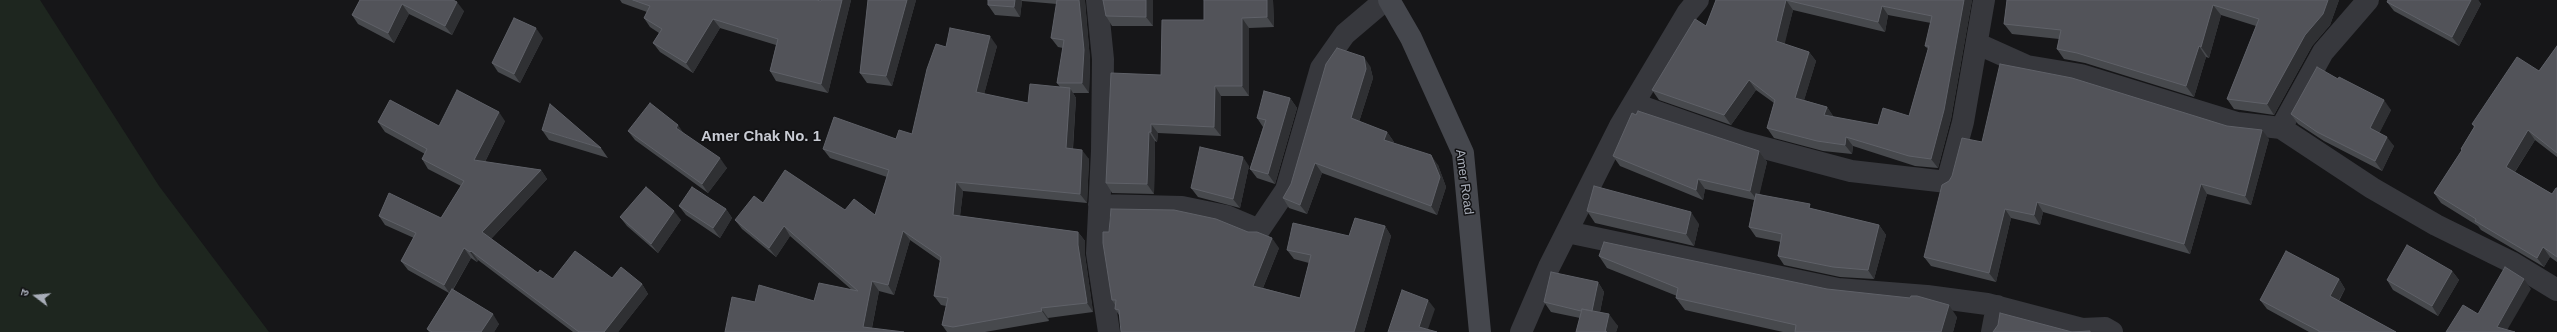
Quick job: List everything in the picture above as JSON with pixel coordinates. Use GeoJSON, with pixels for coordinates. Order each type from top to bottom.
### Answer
{"type":"FeatureCollection","features":[{"type":"Feature","properties":{"kind":"main road","name":"Amer Road"},"geometry":{"type":"LineString","coordinates":[[1389,0],[1411,38],[1462,152],[1480,332]]}},
{"type":"Feature","properties":{"kind":"street"},"geometry":{"type":"LineString","coordinates":[[1097,0],[1103,59],[1097,253],[1109,332]]}},
{"type":"Feature","properties":{"kind":"street"},"geometry":{"type":"LineString","coordinates":[[1099,205],[1182,207],[1226,216],[1259,230],[1286,190],[1321,68],[1345,34],[1385,0]]}},
{"type":"Feature","properties":{"kind":"street"},"geometry":{"type":"LineString","coordinates":[[1521,332],[1567,232],[1620,126],[1688,12],[1698,0]]}},
{"type":"Feature","properties":{"kind":"street"},"geometry":{"type":"LineString","coordinates":[[1634,104],[1742,142],[1852,171],[1947,182],[1963,122],[1978,44],[1984,0]]}},
{"type":"Feature","properties":{"kind":"street"},"geometry":{"type":"LineString","coordinates":[[2280,128],[2323,52],[2368,0]]}},
{"type":"Feature","properties":{"kind":"street"},"geometry":{"type":"LineString","coordinates":[[1978,44],[2027,66],[2081,75],[2237,123],[2280,128],[2397,203],[2436,225],[2511,262],[2557,290]]}},
{"type":"Feature","properties":{"kind":"street"},"geometry":{"type":"LineString","coordinates":[[1567,232],[1838,289],[1927,296],[1997,306],[2082,329],[2105,328],[2112,332]]}},
{"type":"Feature","properties":{"kind":"street"},"geometry":{"type":"LineString","coordinates":[[1992,332],[1997,306]]}},
{"type":"Feature","properties":{"kind":"shaded area"},"geometry":{"type":"Polygon","coordinates":[[[0,0],[40,0],[159,186],[269,332],[0,332],[0,0]]]}},
{"type":"Feature","properties":{"kind":"building"},"geometry":{"type":"Polygon","coordinates":[[[360,0],[453,0],[457,2],[445,26],[402,4],[388,33],[352,15],[360,0]]]}},
{"type":"Feature","properties":{"kind":"building"},"geometry":{"type":"Polygon","coordinates":[[[633,0],[842,0],[821,84],[770,71],[778,39],[713,19],[686,63],[653,43],[662,29],[644,18],[650,6],[633,0]]]}},
{"type":"Feature","properties":{"kind":"building"},"geometry":{"type":"Polygon","coordinates":[[[868,0],[907,0],[886,76],[860,73],[868,0]]]}},
{"type":"Feature","properties":{"kind":"building"},"geometry":{"type":"Polygon","coordinates":[[[988,0],[1015,0],[1014,7],[988,5],[988,0]]]}},
{"type":"Feature","properties":{"kind":"building"},"geometry":{"type":"Polygon","coordinates":[[[1057,0],[1079,0],[1084,50],[1082,83],[1057,83],[1064,40],[1051,38],[1057,0]]]}},
{"type":"Feature","properties":{"kind":"building"},"geometry":{"type":"Polygon","coordinates":[[[1103,0],[1146,0],[1146,17],[1106,16],[1103,0]]]}},
{"type":"Feature","properties":{"kind":"building"},"geometry":{"type":"Polygon","coordinates":[[[1204,0],[1267,0],[1267,17],[1242,18],[1242,86],[1215,86],[1214,127],[1151,124],[1151,132],[1149,132],[1147,184],[1106,183],[1111,73],[1161,75],[1162,20],[1204,20],[1204,0]]]}},
{"type":"Feature","properties":{"kind":"building"},"geometry":{"type":"Polygon","coordinates":[[[1716,0],[1786,0],[1964,0],[1944,110],[1931,159],[1909,156],[1846,137],[1845,145],[1817,141],[1767,128],[1775,100],[1749,80],[1724,115],[1652,90],[1695,19],[1706,26],[1716,0]],[[1786,0],[1776,41],[1809,52],[1795,98],[1827,107],[1824,115],[1878,125],[1883,108],[1909,116],[1929,46],[1925,46],[1932,16],[1882,6],[1878,22],[1786,0]]]}},
{"type":"Feature","properties":{"kind":"building"},"geometry":{"type":"Polygon","coordinates":[[[2007,0],[2328,0],[2323,14],[2305,35],[2267,104],[2227,99],[2259,19],[2213,5],[2201,47],[2199,46],[2186,86],[2077,53],[2057,49],[2061,30],[2004,24],[2007,0]]]}},
{"type":"Feature","properties":{"kind":"building"},"geometry":{"type":"Polygon","coordinates":[[[2388,0],[2471,0],[2452,37],[2387,2],[2388,0]]]}},
{"type":"Feature","properties":{"kind":"building"},"geometry":{"type":"Polygon","coordinates":[[[514,18],[536,28],[514,74],[492,63],[514,18]]]}},
{"type":"Feature","properties":{"kind":"building"},"geometry":{"type":"Polygon","coordinates":[[[950,28],[990,36],[976,92],[1028,103],[1030,84],[1070,88],[1066,148],[1082,150],[1080,194],[956,182],[953,215],[1078,232],[1078,245],[1087,303],[1041,308],[1042,311],[953,327],[942,325],[948,298],[934,296],[941,257],[903,231],[888,285],[872,281],[863,327],[904,332],[725,332],[732,297],[755,302],[759,285],[814,301],[819,283],[858,291],[784,226],[769,248],[735,220],[754,196],[763,203],[785,170],[845,210],[854,199],[875,215],[889,170],[823,149],[834,117],[896,139],[899,130],[912,134],[927,69],[936,44],[946,47],[950,28]]]}},
{"type":"Feature","properties":{"kind":"building"},"geometry":{"type":"Polygon","coordinates":[[[2557,46],[2557,153],[2528,130],[2506,167],[2552,194],[2557,188],[2557,257],[2543,247],[2537,258],[2475,221],[2476,219],[2434,193],[2462,150],[2461,149],[2475,126],[2472,124],[2517,57],[2539,71],[2557,46]]]}},
{"type":"Feature","properties":{"kind":"building"},"geometry":{"type":"Polygon","coordinates":[[[1337,48],[1364,57],[1366,69],[1351,118],[1387,132],[1384,140],[1431,155],[1440,177],[1431,206],[1315,163],[1300,205],[1283,198],[1291,184],[1326,64],[1337,48]]]}},
{"type":"Feature","properties":{"kind":"building"},"geometry":{"type":"Polygon","coordinates":[[[2000,64],[2072,78],[2227,126],[2262,130],[2245,196],[2201,184],[2184,244],[2037,202],[2034,215],[2005,209],[1989,273],[1924,257],[1942,185],[1949,181],[1952,176],[1962,138],[1982,142],[2000,64]]]}},
{"type":"Feature","properties":{"kind":"building"},"geometry":{"type":"Polygon","coordinates":[[[2317,67],[2338,79],[2339,77],[2384,100],[2370,128],[2387,137],[2375,161],[2317,132],[2291,114],[2317,67]]]}},
{"type":"Feature","properties":{"kind":"building"},"geometry":{"type":"Polygon","coordinates":[[[457,90],[499,112],[474,160],[541,170],[482,232],[538,273],[540,270],[553,279],[575,251],[612,278],[621,267],[642,284],[604,332],[579,332],[471,251],[470,252],[464,248],[444,285],[401,261],[416,233],[379,216],[389,193],[441,218],[464,181],[422,159],[427,149],[378,122],[390,100],[439,126],[457,90]]]}},
{"type":"Feature","properties":{"kind":"building"},"geometry":{"type":"Polygon","coordinates":[[[1264,91],[1290,98],[1268,174],[1250,169],[1266,120],[1257,118],[1264,91]]]}},
{"type":"Feature","properties":{"kind":"building"},"geometry":{"type":"Polygon","coordinates":[[[650,103],[678,125],[676,128],[720,158],[702,184],[628,131],[650,103]]]}},
{"type":"Feature","properties":{"kind":"building"},"geometry":{"type":"Polygon","coordinates":[[[550,104],[601,148],[542,130],[550,104]]]}},
{"type":"Feature","properties":{"kind":"building"},"geometry":{"type":"Polygon","coordinates":[[[1638,111],[1759,151],[1750,191],[1698,179],[1696,190],[1613,156],[1632,113],[1636,115],[1638,111]]]}},
{"type":"Feature","properties":{"kind":"building"},"geometry":{"type":"Polygon","coordinates":[[[1200,147],[1243,157],[1233,199],[1191,188],[1200,147]]]}},
{"type":"Feature","properties":{"kind":"building"},"geometry":{"type":"Polygon","coordinates":[[[1594,186],[1691,212],[1686,234],[1587,211],[1594,186]]]}},
{"type":"Feature","properties":{"kind":"building"},"geometry":{"type":"Polygon","coordinates":[[[646,187],[674,211],[651,244],[620,217],[646,187]]]}},
{"type":"Feature","properties":{"kind":"building"},"geometry":{"type":"Polygon","coordinates":[[[692,187],[726,209],[713,228],[679,206],[692,187]]]}},
{"type":"Feature","properties":{"kind":"building"},"geometry":{"type":"Polygon","coordinates":[[[1756,194],[1810,204],[1809,208],[1879,225],[1868,270],[1833,267],[1778,256],[1782,234],[1749,227],[1756,194]]]}},
{"type":"Feature","properties":{"kind":"building"},"geometry":{"type":"Polygon","coordinates":[[[1111,209],[1174,210],[1216,219],[1248,232],[1257,232],[1272,238],[1253,286],[1300,298],[1311,255],[1287,250],[1293,223],[1349,236],[1355,218],[1385,226],[1354,332],[1121,332],[1119,310],[1115,309],[1116,300],[1112,300],[1103,243],[1103,232],[1109,232],[1111,209]]]}},
{"type":"Feature","properties":{"kind":"building"},"geometry":{"type":"Polygon","coordinates":[[[1604,242],[1827,289],[1910,298],[1911,296],[1917,296],[1949,305],[1941,332],[1795,332],[1796,325],[1676,298],[1678,288],[1599,256],[1604,242]]]}},
{"type":"Feature","properties":{"kind":"building"},"geometry":{"type":"Polygon","coordinates":[[[2407,245],[2452,271],[2432,306],[2387,280],[2407,245]]]}},
{"type":"Feature","properties":{"kind":"building"},"geometry":{"type":"Polygon","coordinates":[[[2286,251],[2339,279],[2330,296],[2396,332],[2319,332],[2260,300],[2286,251]]]}},
{"type":"Feature","properties":{"kind":"building"},"geometry":{"type":"Polygon","coordinates":[[[2505,267],[2524,279],[2497,327],[2515,332],[2446,332],[2463,305],[2478,314],[2505,267]]]}},
{"type":"Feature","properties":{"kind":"building"},"geometry":{"type":"Polygon","coordinates":[[[1551,272],[1598,282],[1592,311],[1582,309],[1581,311],[1544,302],[1551,272]]]}},
{"type":"Feature","properties":{"kind":"building"},"geometry":{"type":"Polygon","coordinates":[[[452,289],[493,314],[481,332],[432,332],[427,329],[452,289]]]}},
{"type":"Feature","properties":{"kind":"building"},"geometry":{"type":"Polygon","coordinates":[[[1402,290],[1428,300],[1419,327],[1437,332],[1388,332],[1402,290]]]}},
{"type":"Feature","properties":{"kind":"building"},"geometry":{"type":"Polygon","coordinates":[[[1582,309],[1609,314],[1605,332],[1576,332],[1582,309]]]}},
{"type":"Feature","properties":{"kind":"building"},"geometry":{"type":"Polygon","coordinates":[[[2000,313],[2072,332],[1993,332],[1998,325],[2000,313]]]}},
{"type":"Feature","properties":{"kind":"district","name":"Amer Chak No. 1"},"geometry":{"type":"Point","coordinates":[761,137]}}]}
